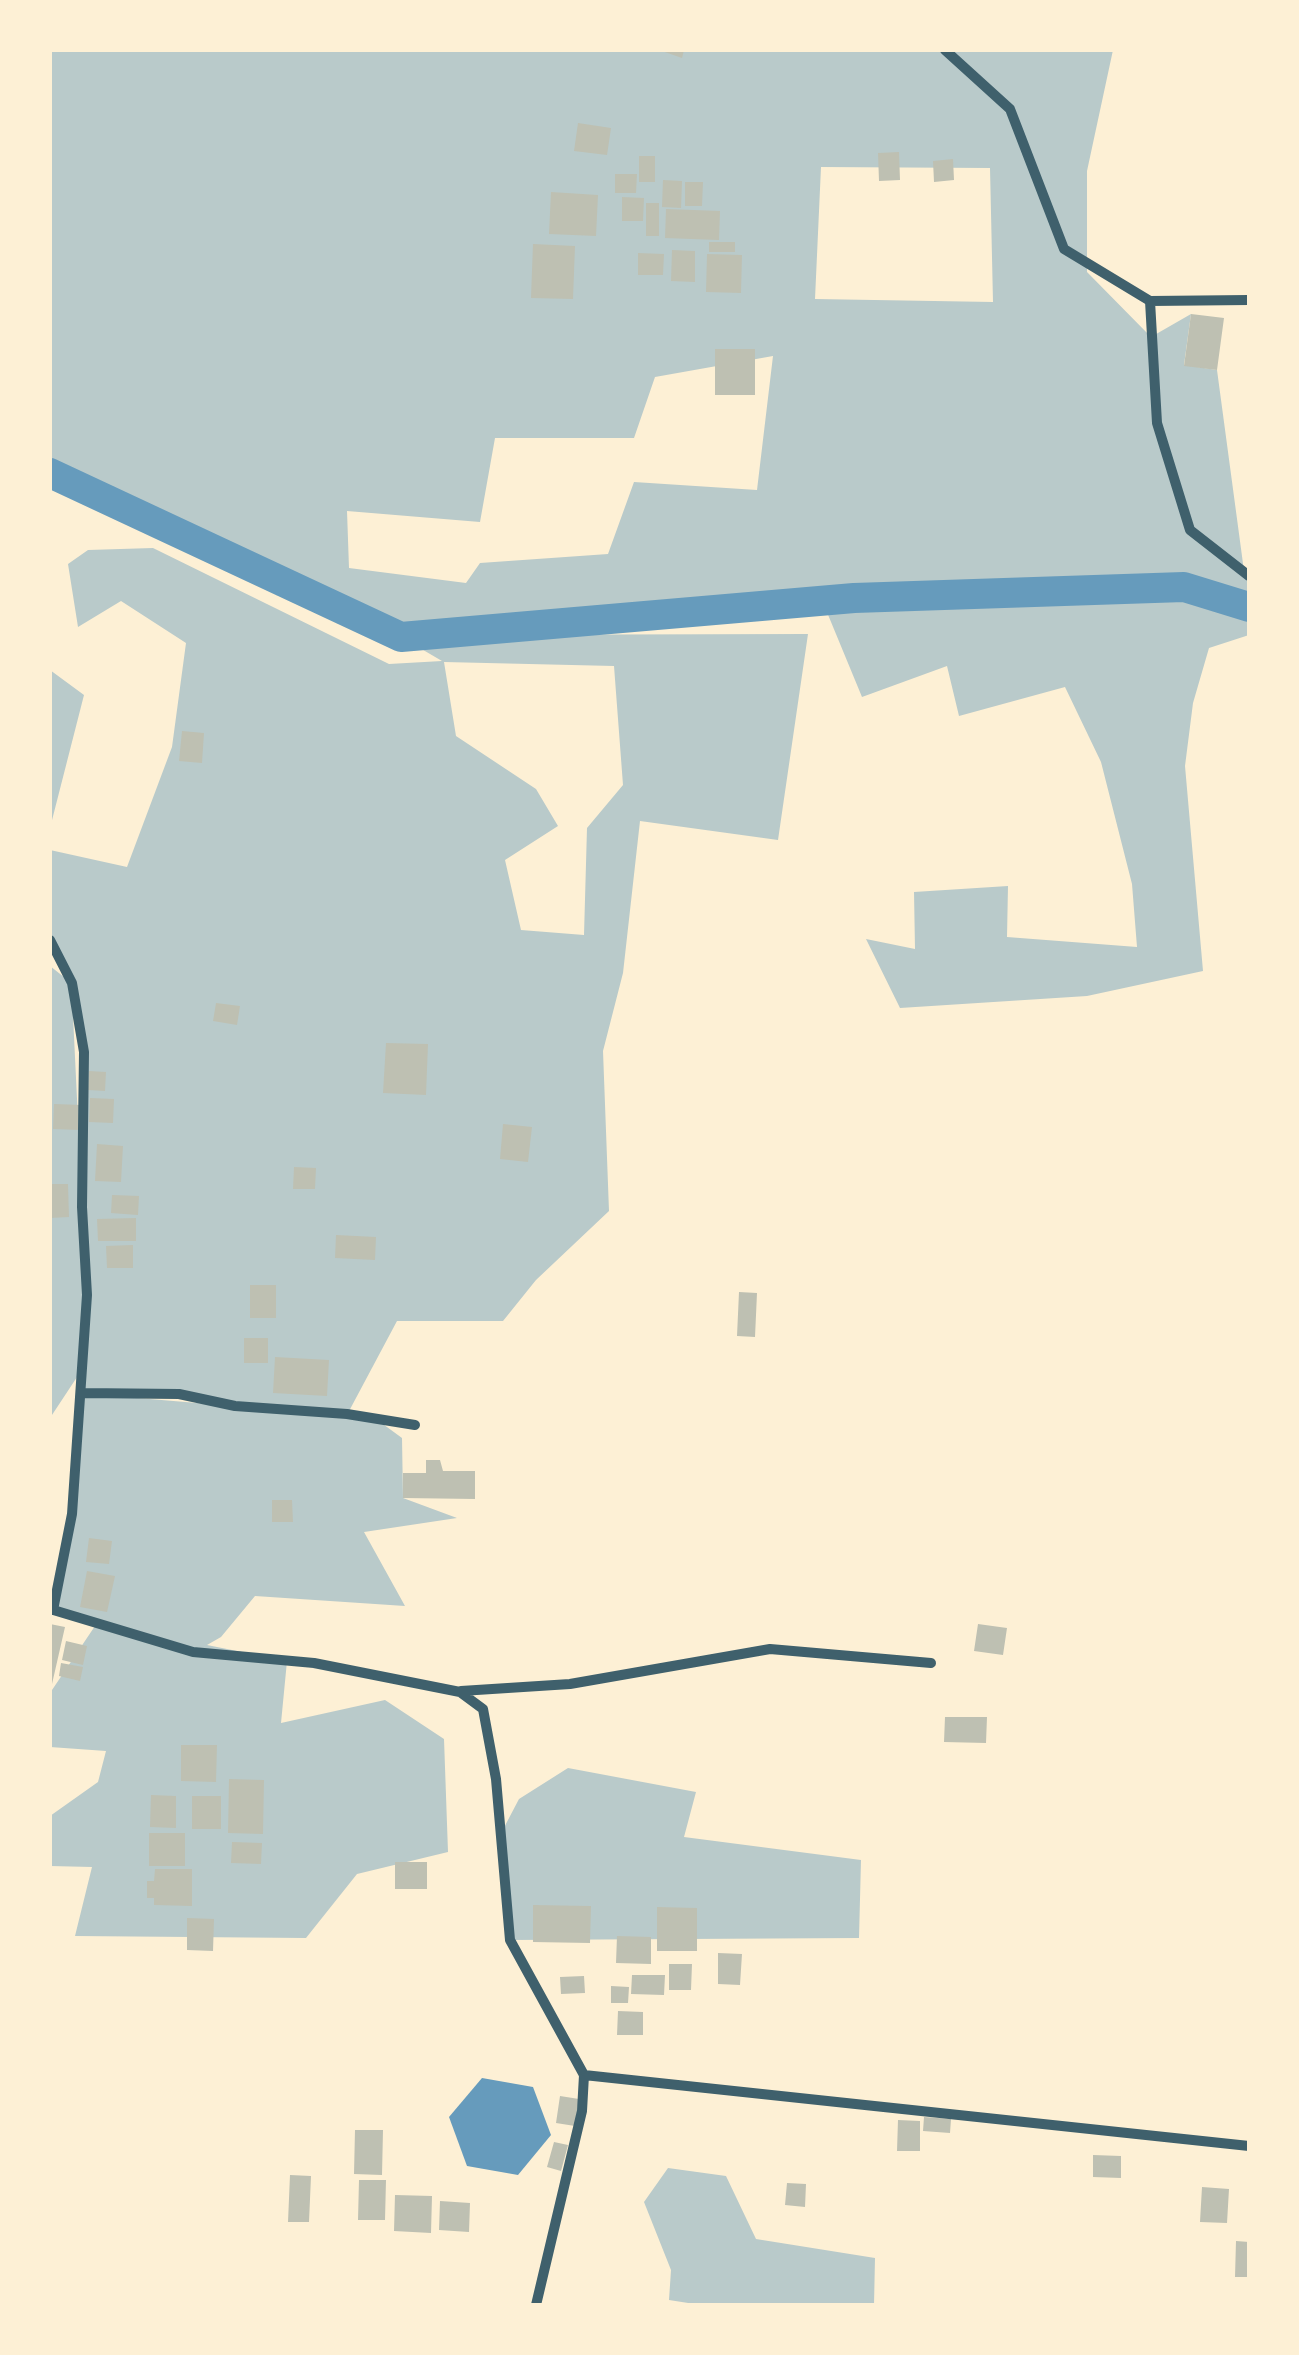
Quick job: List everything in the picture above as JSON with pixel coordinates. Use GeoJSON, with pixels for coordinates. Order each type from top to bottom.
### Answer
{"type":"FeatureCollection","features":[{"type":"Feature","properties":{"kind":"street"},"geometry":{"type":"LineString","coordinates":[[945,50],[1010,109],[1064,250],[1150,302],[1249,300]]}},
{"type":"Feature","properties":{"kind":"street"},"geometry":{"type":"LineString","coordinates":[[1150,302],[1157,423],[1190,530],[1249,576]]}},
{"type":"Feature","properties":{"kind":"street"},"geometry":{"type":"LineString","coordinates":[[50,940],[72,983],[84,1052],[82,1207],[87,1295],[72,1514],[51,1610],[193,1652],[314,1663],[460,1692],[570,1684],[770,1649],[931,1662]]}},
{"type":"Feature","properties":{"kind":"street"},"geometry":{"type":"LineString","coordinates":[[82,1393],[178,1394],[235,1406],[348,1414],[415,1425]]}},
{"type":"Feature","properties":{"kind":"street"},"geometry":{"type":"LineString","coordinates":[[460,1692],[483,1709],[496,1779],[510,1940],[584,2074],[582,2111],[536,2305]]}},
{"type":"Feature","properties":{"kind":"street"},"geometry":{"type":"LineString","coordinates":[[584,2074],[1249,2146]]}},
{"type":"Feature","properties":{"kind":"shaded area"},"geometry":{"type":"Polygon","coordinates":[[[50,50],[1113,50],[1087,171],[1087,272],[1151,337],[1191,314],[1184,365],[1217,370],[1244,571],[1249,572],[1249,607],[1192,590],[1249,619],[1249,635],[1209,648],[1193,703],[1185,766],[1203,971],[1087,996],[900,1008],[866,939],[915,949],[914,892],[1008,886],[1007,937],[1137,947],[1132,884],[1101,762],[1065,687],[959,716],[947,666],[862,697],[824,605],[421,635],[808,634],[778,840],[640,821],[623,973],[603,1051],[609,1211],[536,1280],[503,1321],[397,1321],[348,1413],[376,1419],[402,1438],[403,1498],[457,1518],[364,1532],[405,1606],[255,1596],[221,1637],[207,1645],[287,1661],[281,1723],[385,1700],[444,1739],[448,1852],[357,1874],[306,1938],[75,1936],[92,1867],[50,1866],[50,1816],[98,1782],[106,1751],[50,1747],[50,1693],[95,1626],[53,1610],[69,1529],[83,1368],[50,1418],[50,966],[69,981],[50,940],[50,850],[127,867],[172,747],[186,643],[121,601],[78,627],[68,564],[88,550],[153,548],[389,664],[442,661],[401,637],[50,473],[50,50]],[[821,167],[815,299],[993,302],[990,168],[821,167]],[[773,356],[655,377],[634,438],[495,438],[480,522],[347,511],[349,568],[466,583],[480,563],[608,554],[634,482],[757,490],[773,356]],[[444,662],[456,736],[536,789],[558,826],[505,860],[521,930],[584,935],[587,828],[623,785],[614,666],[444,662]],[[72,995],[81,1182],[84,1052],[72,995]],[[179,1394],[102,1395],[221,1405],[179,1394]]]}},
{"type":"Feature","properties":{"kind":"shaded area"},"geometry":{"type":"Polygon","coordinates":[[[50,670],[84,695],[50,828],[50,670]]]}},
{"type":"Feature","properties":{"kind":"shaded area"},"geometry":{"type":"Polygon","coordinates":[[[568,1768],[696,1792],[684,1837],[861,1860],[859,1938],[510,1940],[498,1839],[519,1799],[568,1768]]]}},
{"type":"Feature","properties":{"kind":"shaded area"},"geometry":{"type":"Polygon","coordinates":[[[668,2168],[726,2176],[756,2239],[875,2258],[874,2305],[701,2305],[669,2300],[671,2270],[644,2202],[668,2168]]]}},
{"type":"Feature","properties":{"kind":"water"},"geometry":{"type":"Polygon","coordinates":[[[482,2078],[533,2087],[551,2135],[518,2175],[467,2166],[449,2117],[482,2078]]]}},
{"type":"Feature","properties":{"kind":"building"},"geometry":{"type":"Polygon","coordinates":[[[659,50],[684,50],[682,58],[659,50]]]}},
{"type":"Feature","properties":{"kind":"building"},"geometry":{"type":"Polygon","coordinates":[[[578,123],[611,128],[607,155],[574,151],[578,123]]]}},
{"type":"Feature","properties":{"kind":"building"},"geometry":{"type":"Polygon","coordinates":[[[899,152],[900,180],[879,181],[878,153],[899,152]]]}},
{"type":"Feature","properties":{"kind":"building"},"geometry":{"type":"Polygon","coordinates":[[[639,156],[655,156],[655,182],[639,182],[639,156]]]}},
{"type":"Feature","properties":{"kind":"building"},"geometry":{"type":"Polygon","coordinates":[[[953,159],[954,180],[934,182],[933,161],[953,159]]]}},
{"type":"Feature","properties":{"kind":"building"},"geometry":{"type":"Polygon","coordinates":[[[615,174],[637,174],[636,193],[615,193],[615,174]]]}},
{"type":"Feature","properties":{"kind":"building"},"geometry":{"type":"Polygon","coordinates":[[[663,180],[682,181],[681,208],[662,207],[663,180]]]}},
{"type":"Feature","properties":{"kind":"building"},"geometry":{"type":"Polygon","coordinates":[[[685,182],[703,182],[702,206],[685,206],[685,182]]]}},
{"type":"Feature","properties":{"kind":"building"},"geometry":{"type":"Polygon","coordinates":[[[551,192],[598,195],[596,236],[549,234],[551,192]]]}},
{"type":"Feature","properties":{"kind":"building"},"geometry":{"type":"Polygon","coordinates":[[[622,197],[644,198],[643,221],[622,221],[622,197]]]}},
{"type":"Feature","properties":{"kind":"building"},"geometry":{"type":"Polygon","coordinates":[[[646,203],[659,203],[659,236],[646,236],[646,203]]]}},
{"type":"Feature","properties":{"kind":"building"},"geometry":{"type":"Polygon","coordinates":[[[666,209],[720,211],[719,240],[665,238],[666,209]]]}},
{"type":"Feature","properties":{"kind":"building"},"geometry":{"type":"Polygon","coordinates":[[[709,242],[735,242],[735,252],[709,252],[709,242]]]}},
{"type":"Feature","properties":{"kind":"building"},"geometry":{"type":"Polygon","coordinates":[[[533,244],[575,246],[573,299],[531,298],[533,244]]]}},
{"type":"Feature","properties":{"kind":"building"},"geometry":{"type":"Polygon","coordinates":[[[672,250],[695,251],[695,282],[671,281],[672,250]]]}},
{"type":"Feature","properties":{"kind":"building"},"geometry":{"type":"Polygon","coordinates":[[[638,253],[664,254],[663,275],[638,275],[638,253]]]}},
{"type":"Feature","properties":{"kind":"building"},"geometry":{"type":"Polygon","coordinates":[[[707,254],[742,255],[741,293],[706,292],[707,254]]]}},
{"type":"Feature","properties":{"kind":"building"},"geometry":{"type":"Polygon","coordinates":[[[1191,314],[1224,318],[1217,370],[1184,366],[1191,314]]]}},
{"type":"Feature","properties":{"kind":"building"},"geometry":{"type":"Polygon","coordinates":[[[715,349],[755,349],[755,395],[715,395],[715,349]]]}},
{"type":"Feature","properties":{"kind":"building"},"geometry":{"type":"Polygon","coordinates":[[[182,731],[204,733],[202,763],[179,761],[182,731]]]}},
{"type":"Feature","properties":{"kind":"building"},"geometry":{"type":"Polygon","coordinates":[[[216,1003],[240,1006],[237,1025],[213,1021],[216,1003]]]}},
{"type":"Feature","properties":{"kind":"building"},"geometry":{"type":"Polygon","coordinates":[[[386,1043],[428,1044],[426,1095],[383,1093],[386,1043]]]}},
{"type":"Feature","properties":{"kind":"building"},"geometry":{"type":"Polygon","coordinates":[[[89,1071],[106,1072],[105,1091],[88,1090],[89,1071]]]}},
{"type":"Feature","properties":{"kind":"building"},"geometry":{"type":"Polygon","coordinates":[[[90,1098],[114,1099],[113,1123],[89,1122],[90,1098]]]}},
{"type":"Feature","properties":{"kind":"building"},"geometry":{"type":"Polygon","coordinates":[[[54,1104],[81,1105],[80,1130],[53,1129],[54,1104]]]}},
{"type":"Feature","properties":{"kind":"building"},"geometry":{"type":"Polygon","coordinates":[[[503,1124],[532,1127],[528,1162],[500,1159],[503,1124]]]}},
{"type":"Feature","properties":{"kind":"building"},"geometry":{"type":"Polygon","coordinates":[[[97,1144],[123,1146],[121,1182],[95,1181],[97,1144]]]}},
{"type":"Feature","properties":{"kind":"building"},"geometry":{"type":"Polygon","coordinates":[[[294,1167],[316,1168],[315,1189],[293,1189],[294,1167]]]}},
{"type":"Feature","properties":{"kind":"building"},"geometry":{"type":"Polygon","coordinates":[[[50,1184],[68,1184],[69,1217],[50,1218],[50,1184]]]}},
{"type":"Feature","properties":{"kind":"building"},"geometry":{"type":"Polygon","coordinates":[[[112,1195],[139,1196],[138,1215],[111,1213],[112,1195]]]}},
{"type":"Feature","properties":{"kind":"building"},"geometry":{"type":"Polygon","coordinates":[[[136,1218],[136,1241],[98,1241],[97,1219],[136,1218]]]}},
{"type":"Feature","properties":{"kind":"building"},"geometry":{"type":"Polygon","coordinates":[[[336,1235],[376,1237],[375,1260],[335,1258],[336,1235]]]}},
{"type":"Feature","properties":{"kind":"building"},"geometry":{"type":"Polygon","coordinates":[[[133,1245],[133,1268],[107,1268],[106,1246],[133,1245]]]}},
{"type":"Feature","properties":{"kind":"building"},"geometry":{"type":"Polygon","coordinates":[[[250,1285],[276,1285],[276,1318],[250,1318],[250,1285]]]}},
{"type":"Feature","properties":{"kind":"building"},"geometry":{"type":"Polygon","coordinates":[[[739,1292],[757,1293],[755,1337],[737,1336],[739,1292]]]}},
{"type":"Feature","properties":{"kind":"building"},"geometry":{"type":"Polygon","coordinates":[[[244,1338],[268,1338],[268,1363],[244,1363],[244,1338]]]}},
{"type":"Feature","properties":{"kind":"building"},"geometry":{"type":"Polygon","coordinates":[[[275,1357],[329,1360],[327,1396],[273,1393],[275,1357]]]}},
{"type":"Feature","properties":{"kind":"building"},"geometry":{"type":"Polygon","coordinates":[[[426,1460],[440,1460],[443,1471],[475,1471],[475,1499],[403,1498],[403,1473],[426,1473],[426,1460]]]}},
{"type":"Feature","properties":{"kind":"building"},"geometry":{"type":"Polygon","coordinates":[[[272,1500],[292,1500],[293,1522],[272,1522],[272,1500]]]}},
{"type":"Feature","properties":{"kind":"building"},"geometry":{"type":"Polygon","coordinates":[[[89,1538],[112,1541],[109,1564],[86,1562],[89,1538]]]}},
{"type":"Feature","properties":{"kind":"building"},"geometry":{"type":"Polygon","coordinates":[[[87,1571],[115,1576],[107,1612],[80,1607],[87,1571]]]}},
{"type":"Feature","properties":{"kind":"building"},"geometry":{"type":"Polygon","coordinates":[[[50,1624],[65,1627],[52,1684],[50,1684],[50,1624]]]}},
{"type":"Feature","properties":{"kind":"building"},"geometry":{"type":"Polygon","coordinates":[[[978,1624],[1007,1628],[1003,1655],[974,1651],[978,1624]]]}},
{"type":"Feature","properties":{"kind":"building"},"geometry":{"type":"Polygon","coordinates":[[[66,1641],[87,1646],[83,1665],[62,1660],[66,1641]]]}},
{"type":"Feature","properties":{"kind":"building"},"geometry":{"type":"Polygon","coordinates":[[[61,1663],[83,1667],[80,1681],[59,1676],[61,1663]]]}},
{"type":"Feature","properties":{"kind":"building"},"geometry":{"type":"Polygon","coordinates":[[[945,1717],[987,1717],[986,1743],[944,1742],[945,1717]]]}},
{"type":"Feature","properties":{"kind":"building"},"geometry":{"type":"Polygon","coordinates":[[[181,1745],[217,1745],[216,1782],[181,1781],[181,1745]]]}},
{"type":"Feature","properties":{"kind":"building"},"geometry":{"type":"Polygon","coordinates":[[[229,1779],[264,1780],[263,1834],[228,1833],[229,1779]]]}},
{"type":"Feature","properties":{"kind":"building"},"geometry":{"type":"Polygon","coordinates":[[[151,1795],[176,1796],[176,1828],[150,1827],[151,1795]]]}},
{"type":"Feature","properties":{"kind":"building"},"geometry":{"type":"Polygon","coordinates":[[[192,1796],[221,1796],[221,1829],[192,1829],[192,1796]]]}},
{"type":"Feature","properties":{"kind":"building"},"geometry":{"type":"Polygon","coordinates":[[[149,1833],[185,1833],[185,1866],[149,1866],[149,1833]]]}},
{"type":"Feature","properties":{"kind":"building"},"geometry":{"type":"Polygon","coordinates":[[[232,1842],[262,1843],[261,1864],[231,1863],[232,1842]]]}},
{"type":"Feature","properties":{"kind":"building"},"geometry":{"type":"Polygon","coordinates":[[[395,1862],[427,1862],[427,1889],[395,1889],[395,1862]]]}},
{"type":"Feature","properties":{"kind":"building"},"geometry":{"type":"Polygon","coordinates":[[[155,1869],[192,1869],[192,1906],[154,1905],[154,1898],[147,1898],[147,1881],[154,1881],[155,1869]]]}},
{"type":"Feature","properties":{"kind":"building"},"geometry":{"type":"Polygon","coordinates":[[[533,1905],[591,1906],[590,1943],[533,1942],[533,1905]]]}},
{"type":"Feature","properties":{"kind":"building"},"geometry":{"type":"Polygon","coordinates":[[[657,1907],[697,1908],[697,1951],[657,1951],[657,1907]]]}},
{"type":"Feature","properties":{"kind":"building"},"geometry":{"type":"Polygon","coordinates":[[[187,1918],[214,1919],[213,1951],[187,1950],[187,1918]]]}},
{"type":"Feature","properties":{"kind":"building"},"geometry":{"type":"Polygon","coordinates":[[[617,1936],[651,1937],[651,1964],[616,1963],[617,1936]]]}},
{"type":"Feature","properties":{"kind":"building"},"geometry":{"type":"Polygon","coordinates":[[[718,1953],[742,1954],[740,1985],[718,1984],[718,1953]]]}},
{"type":"Feature","properties":{"kind":"building"},"geometry":{"type":"Polygon","coordinates":[[[669,1964],[692,1964],[691,1990],[669,1990],[669,1964]]]}},
{"type":"Feature","properties":{"kind":"building"},"geometry":{"type":"Polygon","coordinates":[[[632,1975],[665,1975],[664,1995],[631,1994],[632,1975]]]}},
{"type":"Feature","properties":{"kind":"building"},"geometry":{"type":"Polygon","coordinates":[[[584,1976],[585,1993],[561,1994],[560,1977],[584,1976]]]}},
{"type":"Feature","properties":{"kind":"building"},"geometry":{"type":"Polygon","coordinates":[[[611,1986],[629,1987],[628,2003],[611,2003],[611,1986]]]}},
{"type":"Feature","properties":{"kind":"building"},"geometry":{"type":"Polygon","coordinates":[[[618,2011],[643,2012],[643,2035],[617,2035],[618,2011]]]}},
{"type":"Feature","properties":{"kind":"building"},"geometry":{"type":"Polygon","coordinates":[[[560,2096],[579,2099],[575,2126],[556,2123],[560,2096]]]}},
{"type":"Feature","properties":{"kind":"building"},"geometry":{"type":"Polygon","coordinates":[[[924,2117],[951,2119],[950,2133],[923,2131],[924,2117]]]}},
{"type":"Feature","properties":{"kind":"building"},"geometry":{"type":"Polygon","coordinates":[[[898,2120],[920,2121],[920,2151],[897,2151],[898,2120]]]}},
{"type":"Feature","properties":{"kind":"building"},"geometry":{"type":"Polygon","coordinates":[[[355,2130],[383,2130],[382,2175],[354,2174],[355,2130]]]}},
{"type":"Feature","properties":{"kind":"building"},"geometry":{"type":"Polygon","coordinates":[[[554,2142],[568,2145],[561,2171],[547,2167],[554,2142]]]}},
{"type":"Feature","properties":{"kind":"building"},"geometry":{"type":"Polygon","coordinates":[[[1093,2155],[1121,2156],[1121,2178],[1093,2177],[1093,2155]]]}},
{"type":"Feature","properties":{"kind":"building"},"geometry":{"type":"Polygon","coordinates":[[[290,2175],[311,2176],[309,2222],[288,2222],[290,2175]]]}},
{"type":"Feature","properties":{"kind":"building"},"geometry":{"type":"Polygon","coordinates":[[[359,2180],[386,2180],[385,2220],[358,2220],[359,2180]]]}},
{"type":"Feature","properties":{"kind":"building"},"geometry":{"type":"Polygon","coordinates":[[[787,2183],[806,2184],[805,2207],[785,2205],[787,2183]]]}},
{"type":"Feature","properties":{"kind":"building"},"geometry":{"type":"Polygon","coordinates":[[[1202,2187],[1229,2189],[1227,2223],[1200,2222],[1202,2187]]]}},
{"type":"Feature","properties":{"kind":"building"},"geometry":{"type":"Polygon","coordinates":[[[395,2195],[432,2196],[431,2233],[394,2231],[395,2195]]]}},
{"type":"Feature","properties":{"kind":"building"},"geometry":{"type":"Polygon","coordinates":[[[440,2201],[470,2203],[469,2232],[439,2230],[440,2201]]]}},
{"type":"Feature","properties":{"kind":"building"},"geometry":{"type":"Polygon","coordinates":[[[1236,2241],[1249,2242],[1249,2277],[1235,2277],[1236,2241]]]}},
{"type":"Feature","properties":{"kind":"waterway"},"geometry":{"type":"LineString","coordinates":[[50,473],[401,637],[854,598],[1184,587],[1249,607]]}}]}
